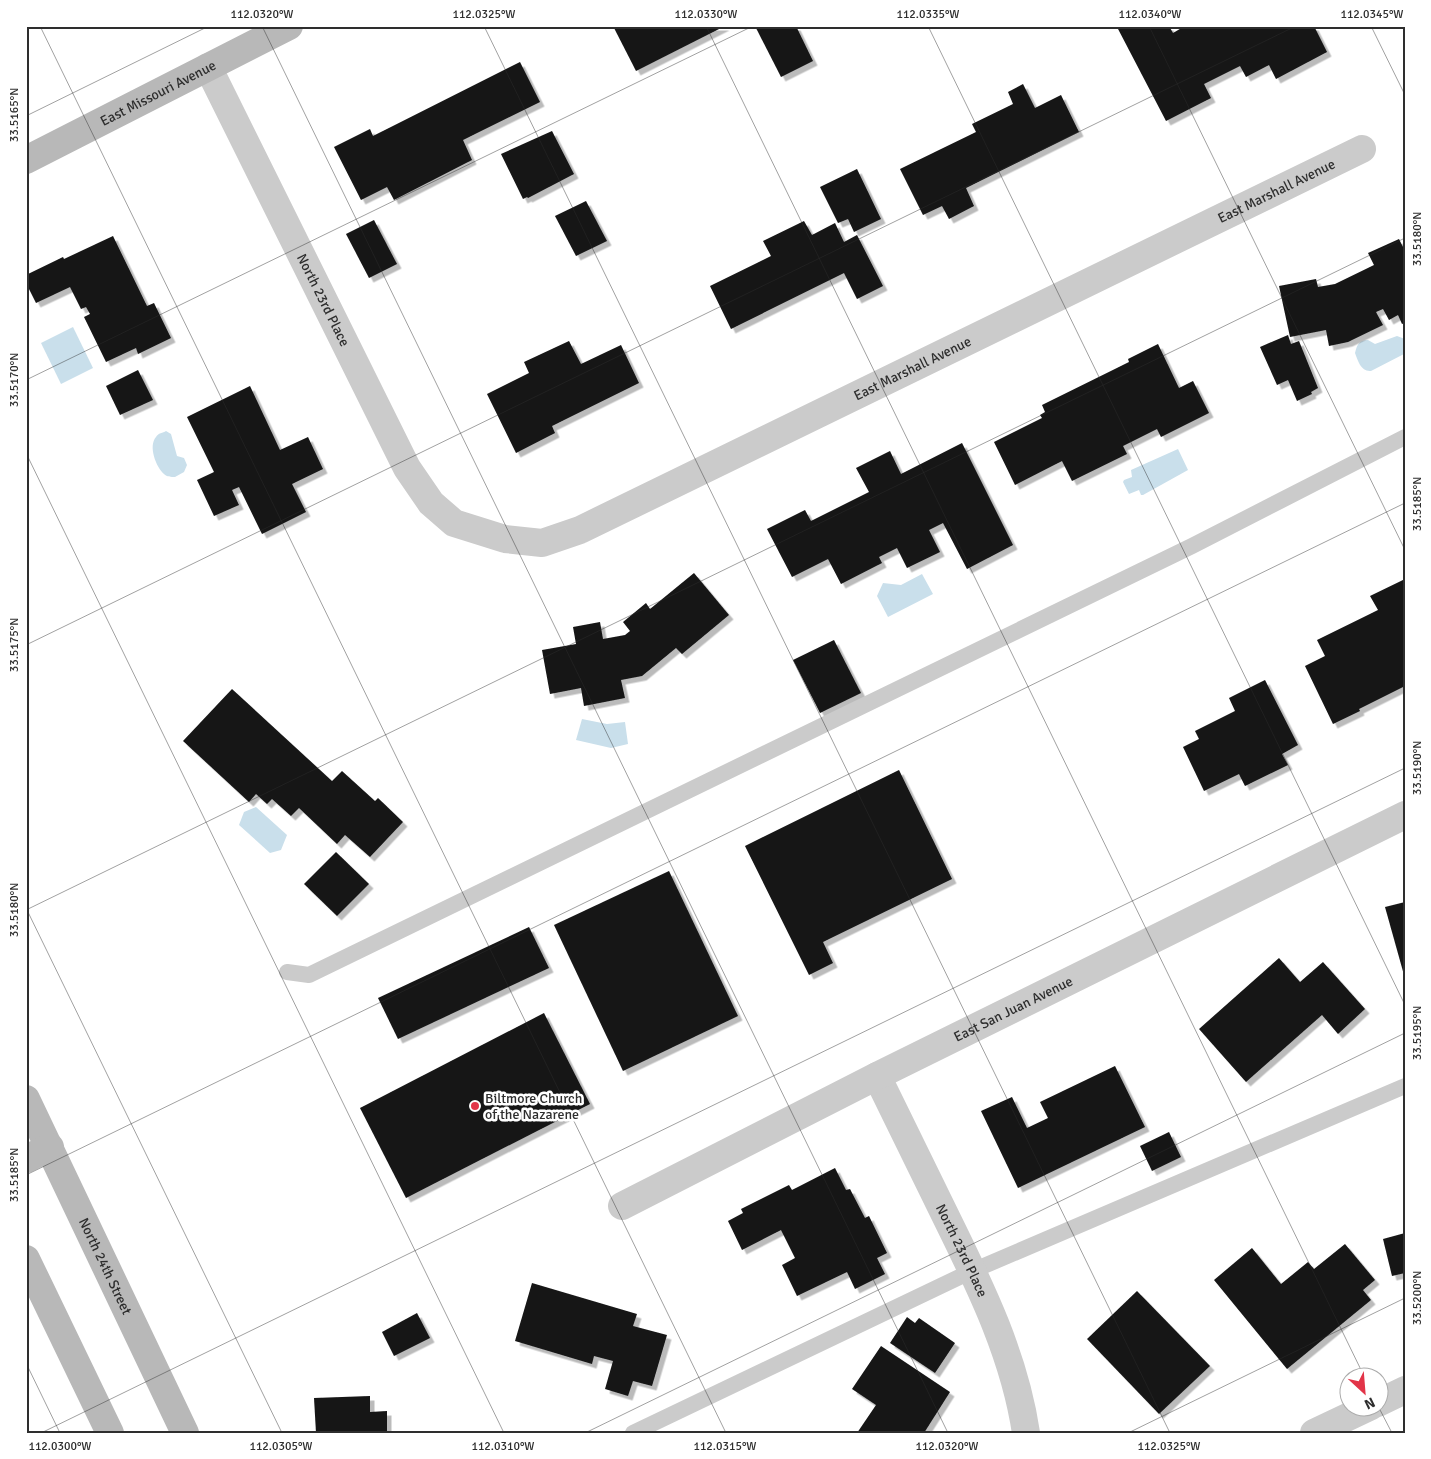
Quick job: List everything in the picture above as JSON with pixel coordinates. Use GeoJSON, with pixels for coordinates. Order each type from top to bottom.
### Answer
{"type":"FeatureCollection","features":[{"type":"Feature","properties":{"kind":"main road","name":"East Missouri Avenue"},"geometry":{"type":"LineString","coordinates":[[26,160],[289,26]]}},
{"type":"Feature","properties":{"kind":"main road","name":"North 24th Street"},"geometry":{"type":"LineString","coordinates":[[26,1099],[38,1153],[185,1433]]}},
{"type":"Feature","properties":{"kind":"main road"},"geometry":{"type":"LineString","coordinates":[[26,1259],[110,1433]]}},
{"type":"Feature","properties":{"kind":"street","name":"North 23rd Place"},"geometry":{"type":"LineString","coordinates":[[208,67],[407,468],[431,503],[454,523]]}},
{"type":"Feature","properties":{"kind":"street","name":"East Marshall Avenue"},"geometry":{"type":"LineString","coordinates":[[454,523],[506,539],[542,543],[580,530],[1362,149]]}},
{"type":"Feature","properties":{"kind":"street","name":"East San Juan Avenue"},"geometry":{"type":"LineString","coordinates":[[622,1206],[877,1076],[1405,815]]}},
{"type":"Feature","properties":{"kind":"street","name":"North 23rd Place"},"geometry":{"type":"LineString","coordinates":[[877,1076],[972,1271],[1002,1341],[1015,1382],[1026,1433]]}},
{"type":"Feature","properties":{"kind":"street"},"geometry":{"type":"LineString","coordinates":[[1388,1398],[1405,1390]]}},
{"type":"Feature","properties":{"kind":"street"},"geometry":{"type":"LineString","coordinates":[[1314,1433],[1350,1416]]}},
{"type":"Feature","properties":{"kind":"lane"},"geometry":{"type":"LineString","coordinates":[[287,972],[309,975],[1183,550],[1405,438]]}},
{"type":"Feature","properties":{"kind":"lane"},"geometry":{"type":"LineString","coordinates":[[633,1433],[972,1271],[1405,1086]]}},
{"type":"Feature","properties":{"kind":"water"},"geometry":{"type":"Polygon","coordinates":[[[73,327],[93,368],[61,384],[41,343],[73,327]]]}},
{"type":"Feature","properties":{"kind":"water"},"geometry":{"type":"Polygon","coordinates":[[[1397,336],[1405,339],[1404,354],[1371,371],[1362,368],[1355,353],[1360,342],[1368,340],[1375,344],[1397,336]]]}},
{"type":"Feature","properties":{"kind":"water"},"geometry":{"type":"Polygon","coordinates":[[[166,431],[171,434],[177,456],[184,458],[187,465],[184,472],[175,477],[166,476],[161,471],[153,451],[156,437],[166,431]]]}},
{"type":"Feature","properties":{"kind":"water"},"geometry":{"type":"Polygon","coordinates":[[[1178,449],[1188,470],[1143,495],[1141,495],[1139,490],[1129,494],[1123,482],[1132,477],[1131,470],[1178,449]]]}},
{"type":"Feature","properties":{"kind":"water"},"geometry":{"type":"Polygon","coordinates":[[[922,574],[933,594],[888,617],[877,596],[883,583],[901,585],[922,574]]]}},
{"type":"Feature","properties":{"kind":"water"},"geometry":{"type":"Polygon","coordinates":[[[582,719],[607,724],[625,722],[628,744],[611,748],[576,740],[582,719]]]}},
{"type":"Feature","properties":{"kind":"water"},"geometry":{"type":"Polygon","coordinates":[[[256,807],[287,835],[281,850],[270,853],[239,825],[244,812],[256,807]]]}},
{"type":"Feature","properties":{"kind":"building"},"geometry":{"type":"Polygon","coordinates":[[[613,26],[725,26],[636,71],[613,26]]]}},
{"type":"Feature","properties":{"kind":"building"},"geometry":{"type":"Polygon","coordinates":[[[755,26],[796,26],[813,61],[781,77],[755,26]]]}},
{"type":"Feature","properties":{"kind":"building"},"geometry":{"type":"Polygon","coordinates":[[[1169,26],[1173,33],[1185,26],[1314,26],[1327,52],[1276,79],[1269,65],[1246,77],[1240,66],[1204,84],[1211,98],[1166,121],[1117,27],[1169,26]]]}},
{"type":"Feature","properties":{"kind":"building"},"geometry":{"type":"Polygon","coordinates":[[[520,62],[540,102],[463,140],[472,160],[394,200],[387,187],[361,200],[334,147],[370,129],[373,136],[520,62]]]}},
{"type":"Feature","properties":{"kind":"building"},"geometry":{"type":"Polygon","coordinates":[[[1023,84],[1035,108],[1061,95],[1079,132],[966,188],[974,206],[949,219],[942,206],[923,215],[900,169],[976,132],[972,124],[1013,104],[1008,92],[1023,84]]]}},
{"type":"Feature","properties":{"kind":"building"},"geometry":{"type":"Polygon","coordinates":[[[552,131],[574,174],[523,199],[501,154],[552,131]]]}},
{"type":"Feature","properties":{"kind":"building"},"geometry":{"type":"Polygon","coordinates":[[[857,169],[881,219],[854,232],[848,219],[838,223],[820,187],[857,169]]]}},
{"type":"Feature","properties":{"kind":"building"},"geometry":{"type":"Polygon","coordinates":[[[586,201],[607,241],[576,256],[555,216],[586,201]]]}},
{"type":"Feature","properties":{"kind":"building"},"geometry":{"type":"Polygon","coordinates":[[[374,220],[397,264],[369,278],[346,234],[374,220]]]}},
{"type":"Feature","properties":{"kind":"building"},"geometry":{"type":"Polygon","coordinates":[[[804,221],[812,235],[835,223],[844,242],[857,235],[883,286],[857,299],[844,273],[731,329],[710,286],[771,256],[763,241],[804,221]]]}},
{"type":"Feature","properties":{"kind":"building"},"geometry":{"type":"Polygon","coordinates":[[[113,236],[147,306],[154,303],[171,338],[138,354],[136,348],[106,362],[84,317],[90,314],[86,307],[81,309],[70,287],[36,303],[26,283],[26,275],[113,236]]]}},
{"type":"Feature","properties":{"kind":"building"},"geometry":{"type":"Polygon","coordinates":[[[1399,239],[1405,251],[1405,323],[1402,324],[1398,315],[1389,320],[1383,309],[1376,312],[1383,325],[1348,342],[1329,346],[1326,330],[1290,337],[1279,286],[1316,279],[1318,287],[1335,284],[1374,265],[1368,253],[1399,239]]]}},
{"type":"Feature","properties":{"kind":"building"},"geometry":{"type":"Polygon","coordinates":[[[1288,335],[1291,344],[1299,341],[1318,388],[1311,392],[1312,394],[1297,401],[1288,380],[1277,385],[1260,347],[1288,335]]]}},
{"type":"Feature","properties":{"kind":"building"},"geometry":{"type":"Polygon","coordinates":[[[569,341],[581,364],[621,345],[639,383],[552,426],[555,433],[516,453],[487,394],[529,373],[524,362],[569,341]]]}},
{"type":"Feature","properties":{"kind":"building"},"geometry":{"type":"Polygon","coordinates":[[[1158,344],[1179,388],[1193,381],[1209,413],[1161,437],[1157,429],[1123,446],[1127,454],[1072,481],[1062,461],[1015,485],[994,442],[1042,418],[1040,415],[1045,412],[1042,405],[1129,362],[1128,359],[1158,344]]]}},
{"type":"Feature","properties":{"kind":"building"},"geometry":{"type":"Polygon","coordinates":[[[138,370],[153,400],[120,415],[106,386],[138,370]]]}},
{"type":"Feature","properties":{"kind":"building"},"geometry":{"type":"Polygon","coordinates":[[[250,386],[280,450],[308,437],[323,469],[292,484],[306,512],[262,534],[239,487],[232,490],[239,505],[214,516],[197,480],[214,472],[187,417],[250,386]]]}},
{"type":"Feature","properties":{"kind":"building"},"geometry":{"type":"Polygon","coordinates":[[[962,443],[1013,545],[967,569],[943,523],[929,530],[940,552],[907,568],[897,548],[879,557],[882,563],[841,584],[828,559],[792,577],[767,529],[805,510],[811,521],[869,492],[856,468],[890,451],[901,474],[962,443]]]}},
{"type":"Feature","properties":{"kind":"building"},"geometry":{"type":"Polygon","coordinates":[[[694,573],[729,615],[682,654],[676,648],[642,676],[621,680],[625,698],[584,706],[581,688],[550,694],[542,650],[576,644],[573,627],[600,622],[603,639],[625,635],[630,631],[623,622],[646,603],[650,609],[694,573]]]}},
{"type":"Feature","properties":{"kind":"building"},"geometry":{"type":"Polygon","coordinates":[[[1405,579],[1405,686],[1333,724],[1305,666],[1325,656],[1317,640],[1378,610],[1370,596],[1405,579]]]}},
{"type":"Feature","properties":{"kind":"building"},"geometry":{"type":"Polygon","coordinates":[[[834,640],[861,693],[820,713],[793,660],[834,640]]]}},
{"type":"Feature","properties":{"kind":"building"},"geometry":{"type":"Polygon","coordinates":[[[1265,680],[1298,745],[1282,754],[1288,765],[1245,786],[1239,774],[1204,791],[1183,747],[1199,739],[1195,731],[1235,711],[1229,698],[1265,680]]]}},
{"type":"Feature","properties":{"kind":"building"},"geometry":{"type":"Polygon","coordinates":[[[232,689],[332,781],[342,771],[375,801],[378,798],[403,822],[370,857],[345,835],[337,844],[299,808],[291,816],[272,799],[267,804],[256,794],[249,802],[183,741],[232,689]]]}},
{"type":"Feature","properties":{"kind":"building"},"geometry":{"type":"Polygon","coordinates":[[[899,770],[952,879],[823,942],[833,963],[809,975],[745,846],[899,770]]]}},
{"type":"Feature","properties":{"kind":"building"},"geometry":{"type":"Polygon","coordinates":[[[336,852],[369,884],[337,916],[304,884],[336,852]]]}},
{"type":"Feature","properties":{"kind":"building"},"geometry":{"type":"Polygon","coordinates":[[[669,871],[738,1016],[623,1071],[554,925],[669,871]]]}},
{"type":"Feature","properties":{"kind":"building"},"geometry":{"type":"Polygon","coordinates":[[[1405,902],[1405,975],[1404,975],[1385,907],[1405,902]]]}},
{"type":"Feature","properties":{"kind":"building"},"geometry":{"type":"Polygon","coordinates":[[[529,927],[549,968],[398,1039],[378,998],[529,927]]]}},
{"type":"Feature","properties":{"kind":"building"},"geometry":{"type":"Polygon","coordinates":[[[1279,958],[1300,982],[1323,962],[1365,1009],[1338,1034],[1322,1015],[1246,1082],[1199,1029],[1279,958]]]}},
{"type":"Feature","properties":{"kind":"building","name":"Biltmore Church of the Nazarene"},"geometry":{"type":"Polygon","coordinates":[[[544,1013],[590,1104],[406,1198],[360,1108],[544,1013]]]}},
{"type":"Feature","properties":{"kind":"building"},"geometry":{"type":"Polygon","coordinates":[[[1115,1066],[1145,1127],[1018,1188],[981,1111],[1012,1097],[1027,1128],[1048,1118],[1040,1102],[1115,1066]]]}},
{"type":"Feature","properties":{"kind":"building"},"geometry":{"type":"Polygon","coordinates":[[[1169,1132],[1181,1157],[1152,1171],[1140,1146],[1169,1132]]]}},
{"type":"Feature","properties":{"kind":"building"},"geometry":{"type":"Polygon","coordinates":[[[835,1168],[846,1190],[850,1189],[865,1218],[869,1216],[887,1253],[877,1258],[885,1274],[855,1289],[847,1272],[797,1296],[782,1265],[795,1258],[781,1230],[742,1250],[728,1221],[743,1213],[741,1209],[789,1185],[792,1190],[835,1168]]]}},
{"type":"Feature","properties":{"kind":"building"},"geometry":{"type":"Polygon","coordinates":[[[1405,1233],[1405,1273],[1392,1276],[1383,1239],[1405,1233]]]}},
{"type":"Feature","properties":{"kind":"building"},"geometry":{"type":"Polygon","coordinates":[[[1345,1244],[1375,1280],[1363,1290],[1371,1300],[1287,1369],[1214,1280],[1252,1248],[1281,1284],[1308,1262],[1314,1269],[1345,1244]]]}},
{"type":"Feature","properties":{"kind":"building"},"geometry":{"type":"Polygon","coordinates":[[[532,1283],[637,1314],[633,1326],[667,1335],[652,1386],[633,1381],[628,1396],[605,1389],[613,1361],[594,1356],[592,1364],[515,1341],[532,1283]]]}},
{"type":"Feature","properties":{"kind":"building"},"geometry":{"type":"Polygon","coordinates":[[[1137,1291],[1210,1366],[1159,1414],[1087,1339],[1137,1291]]]}},
{"type":"Feature","properties":{"kind":"building"},"geometry":{"type":"Polygon","coordinates":[[[417,1313],[430,1338],[394,1356],[382,1332],[417,1313]]]}},
{"type":"Feature","properties":{"kind":"building"},"geometry":{"type":"Polygon","coordinates":[[[907,1317],[915,1323],[919,1318],[955,1343],[935,1373],[890,1343],[907,1317]]]}},
{"type":"Feature","properties":{"kind":"building"},"geometry":{"type":"Polygon","coordinates":[[[881,1346],[950,1392],[924,1433],[857,1433],[876,1405],[852,1389],[881,1346]]]}},
{"type":"Feature","properties":{"kind":"building"},"geometry":{"type":"Polygon","coordinates":[[[370,1396],[370,1412],[387,1411],[387,1433],[316,1433],[314,1398],[370,1396]]]}},
{"type":"Feature","properties":{"kind":"place","name":"Biltmore Church of the Nazarene"},"geometry":{"type":"Point","coordinates":[475,1106]}}]}
